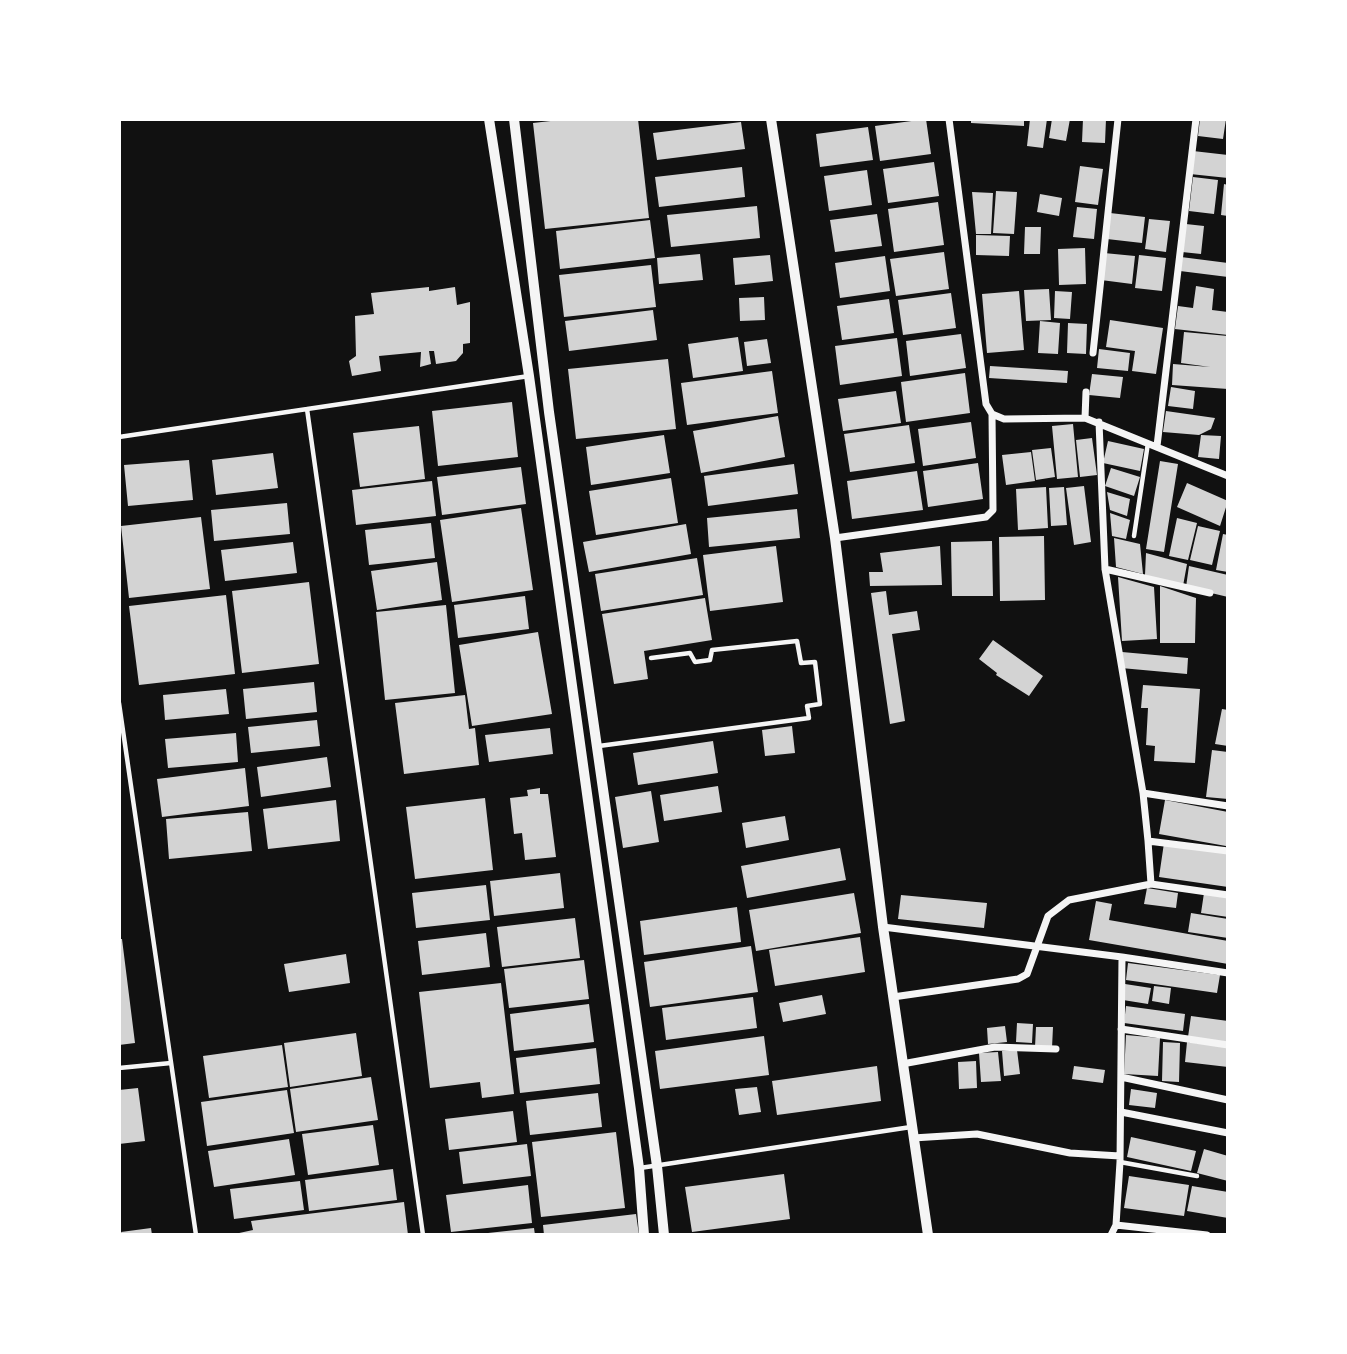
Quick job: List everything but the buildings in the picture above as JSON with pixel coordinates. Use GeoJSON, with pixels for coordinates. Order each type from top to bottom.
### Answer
{"type":"FeatureCollection","features":[{"type":"Feature","properties":{"kind":"street"},"geometry":{"type":"LineString","coordinates":[[489,119],[529,376],[639,1168],[644,1235]]}},
{"type":"Feature","properties":{"kind":"street"},"geometry":{"type":"LineString","coordinates":[[514,119],[549,412],[657,1166],[664,1235]]}},
{"type":"Feature","properties":{"kind":"street"},"geometry":{"type":"LineString","coordinates":[[771,119],[835,538],[883,927],[929,1235]]}},
{"type":"Feature","properties":{"kind":"street"},"geometry":{"type":"LineString","coordinates":[[835,538],[986,516],[993,510],[995,499],[992,414],[986,404],[949,119]]}},
{"type":"Feature","properties":{"kind":"street"},"geometry":{"type":"LineString","coordinates":[[1093,353],[1118,119]]}},
{"type":"Feature","properties":{"kind":"street"},"geometry":{"type":"LineString","coordinates":[[1157,446],[1196,119]]}},
{"type":"Feature","properties":{"kind":"street"},"geometry":{"type":"LineString","coordinates":[[1085,418],[1086,392]]}},
{"type":"Feature","properties":{"kind":"street"},"geometry":{"type":"LineString","coordinates":[[992,414],[1004,419],[1085,418],[1228,476]]}},
{"type":"Feature","properties":{"kind":"street"},"geometry":{"type":"LineString","coordinates":[[1099,422],[1105,569],[1143,793],[1150,884]]}},
{"type":"Feature","properties":{"kind":"street"},"geometry":{"type":"LineString","coordinates":[[1105,569],[1210,593]]}},
{"type":"Feature","properties":{"kind":"street"},"geometry":{"type":"LineString","coordinates":[[1143,793],[1228,806]]}},
{"type":"Feature","properties":{"kind":"street"},"geometry":{"type":"LineString","coordinates":[[1148,841],[1228,852]]}},
{"type":"Feature","properties":{"kind":"street"},"geometry":{"type":"LineString","coordinates":[[893,997],[1018,979],[1027,974],[1032,966],[1048,916],[1069,900],[1150,884],[1228,895]]}},
{"type":"Feature","properties":{"kind":"street"},"geometry":{"type":"LineString","coordinates":[[603,912],[621,909]]}},
{"type":"Feature","properties":{"kind":"street"},"geometry":{"type":"LineString","coordinates":[[883,927],[1038,945],[1228,973]]}},
{"type":"Feature","properties":{"kind":"street"},"geometry":{"type":"LineString","coordinates":[[1111,1235],[1116,1226],[1120,1159],[1122,957]]}},
{"type":"Feature","properties":{"kind":"street"},"geometry":{"type":"LineString","coordinates":[[1121,1029],[1228,1045]]}},
{"type":"Feature","properties":{"kind":"street"},"geometry":{"type":"LineString","coordinates":[[902,1064],[995,1047],[1056,1049]]}},
{"type":"Feature","properties":{"kind":"street"},"geometry":{"type":"LineString","coordinates":[[1121,1077],[1228,1100]]}},
{"type":"Feature","properties":{"kind":"street"},"geometry":{"type":"LineString","coordinates":[[1121,1112],[1228,1133]]}},
{"type":"Feature","properties":{"kind":"street"},"geometry":{"type":"LineString","coordinates":[[912,1132],[977,1134],[1070,1153],[1120,1159]]}},
{"type":"Feature","properties":{"kind":"street"},"geometry":{"type":"LineString","coordinates":[[1116,1226],[1207,1235]]}},
{"type":"Feature","properties":{"kind":"lane"},"geometry":{"type":"LineString","coordinates":[[119,438],[529,376]]}},
{"type":"Feature","properties":{"kind":"lane"},"geometry":{"type":"LineString","coordinates":[[307,408],[423,1235]]}},
{"type":"Feature","properties":{"kind":"lane"},"geometry":{"type":"LineString","coordinates":[[1134,536],[1148,442]]}},
{"type":"Feature","properties":{"kind":"lane"},"geometry":{"type":"LineString","coordinates":[[598,746],[809,718],[807,706],[820,704],[815,662],[801,663],[797,641],[712,650],[710,660],[695,662],[690,653],[651,658]]}},
{"type":"Feature","properties":{"kind":"lane"},"geometry":{"type":"LineString","coordinates":[[119,702],[196,1235]]}},
{"type":"Feature","properties":{"kind":"lane"},"geometry":{"type":"LineString","coordinates":[[119,1068],[171,1063]]}},
{"type":"Feature","properties":{"kind":"lane"},"geometry":{"type":"LineString","coordinates":[[639,1168],[912,1132]]}},
{"type":"Feature","properties":{"kind":"lane"},"geometry":{"type":"LineString","coordinates":[[1120,1159],[1197,1176]]}}]}
